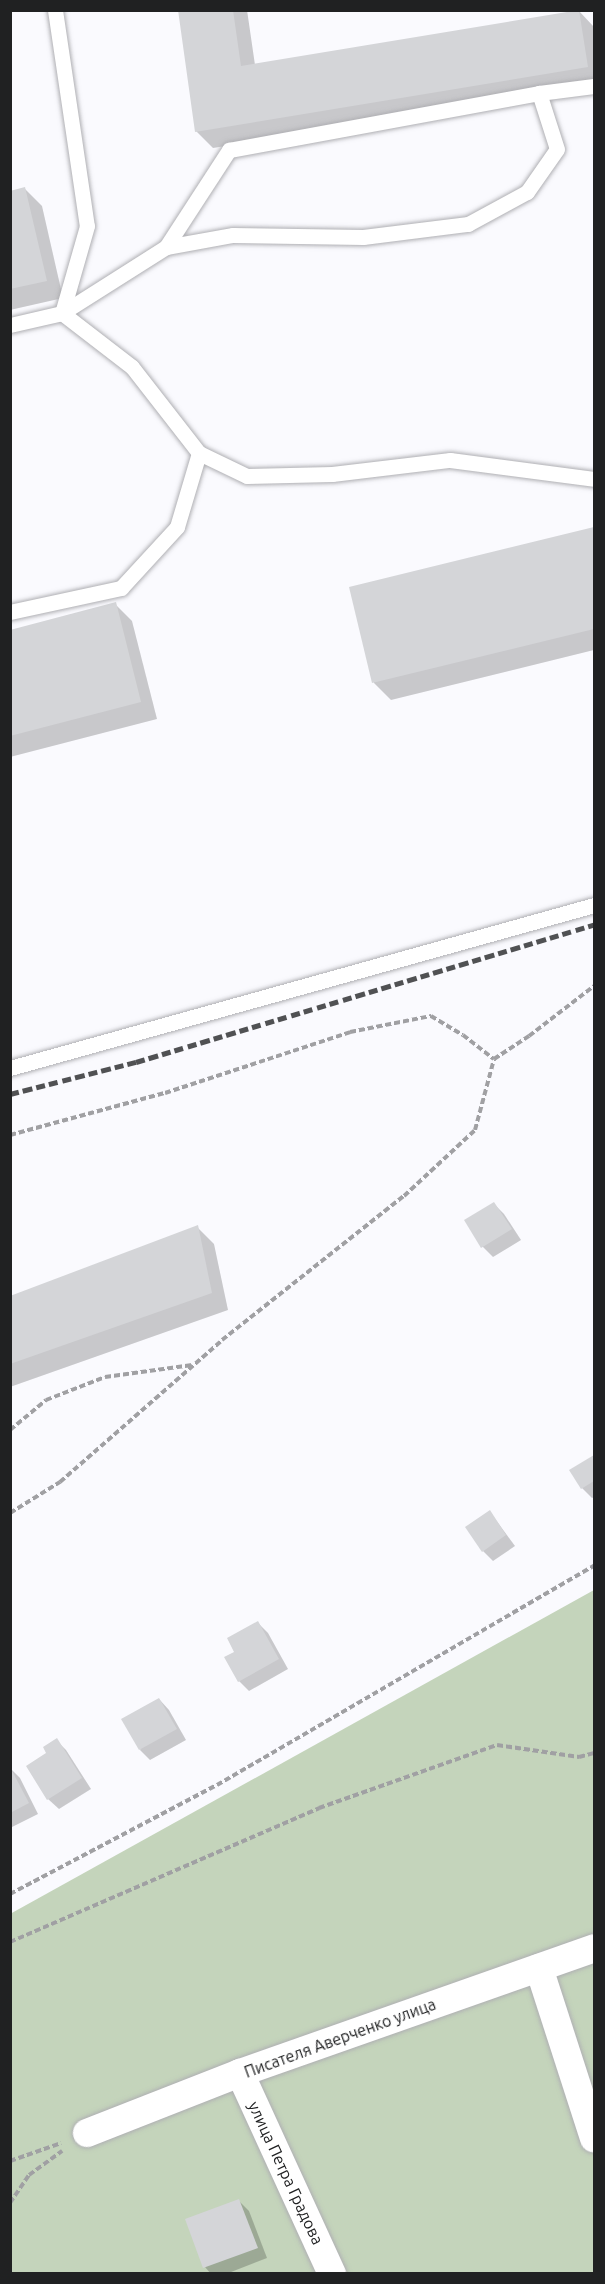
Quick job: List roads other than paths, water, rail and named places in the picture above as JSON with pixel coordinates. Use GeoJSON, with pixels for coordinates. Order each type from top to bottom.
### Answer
{"type":"FeatureCollection","features":[{"type":"Feature","properties":{"kind":"street","name":"Писателя Аверченко улица"},"geometry":{"type":"LineString","coordinates":[[87,2133],[240,2073],[594,1948]]}},
{"type":"Feature","properties":{"kind":"street"},"geometry":{"type":"LineString","coordinates":[[538,1968],[594,2138]]}},
{"type":"Feature","properties":{"kind":"street","name":"улица Петра Градова"},"geometry":{"type":"LineString","coordinates":[[240,2073],[332,2274]]}},
{"type":"Feature","properties":{"kind":"lane"},"geometry":{"type":"LineString","coordinates":[[55,10],[87,226],[62,313]]}},
{"type":"Feature","properties":{"kind":"lane"},"geometry":{"type":"LineString","coordinates":[[166,247],[229,150],[539,93],[594,86]]}},
{"type":"Feature","properties":{"kind":"lane"},"geometry":{"type":"LineString","coordinates":[[10,325],[62,313],[166,247],[233,235],[363,237],[468,224],[527,192],[557,149],[539,93]]}},
{"type":"Feature","properties":{"kind":"lane"},"geometry":{"type":"LineString","coordinates":[[62,313],[132,367],[199,453],[247,476],[332,474],[450,460],[594,479]]}},
{"type":"Feature","properties":{"kind":"lane"},"geometry":{"type":"LineString","coordinates":[[10,612],[122,588],[177,527],[199,453]]}},
{"type":"Feature","properties":{"kind":"lane"},"geometry":{"type":"LineString","coordinates":[[10,1068],[594,905]]}},
{"type":"Feature","properties":{"kind":"railway"},"geometry":{"type":"LineString","coordinates":[[10,1094],[136,1062],[594,925]]}}]}
